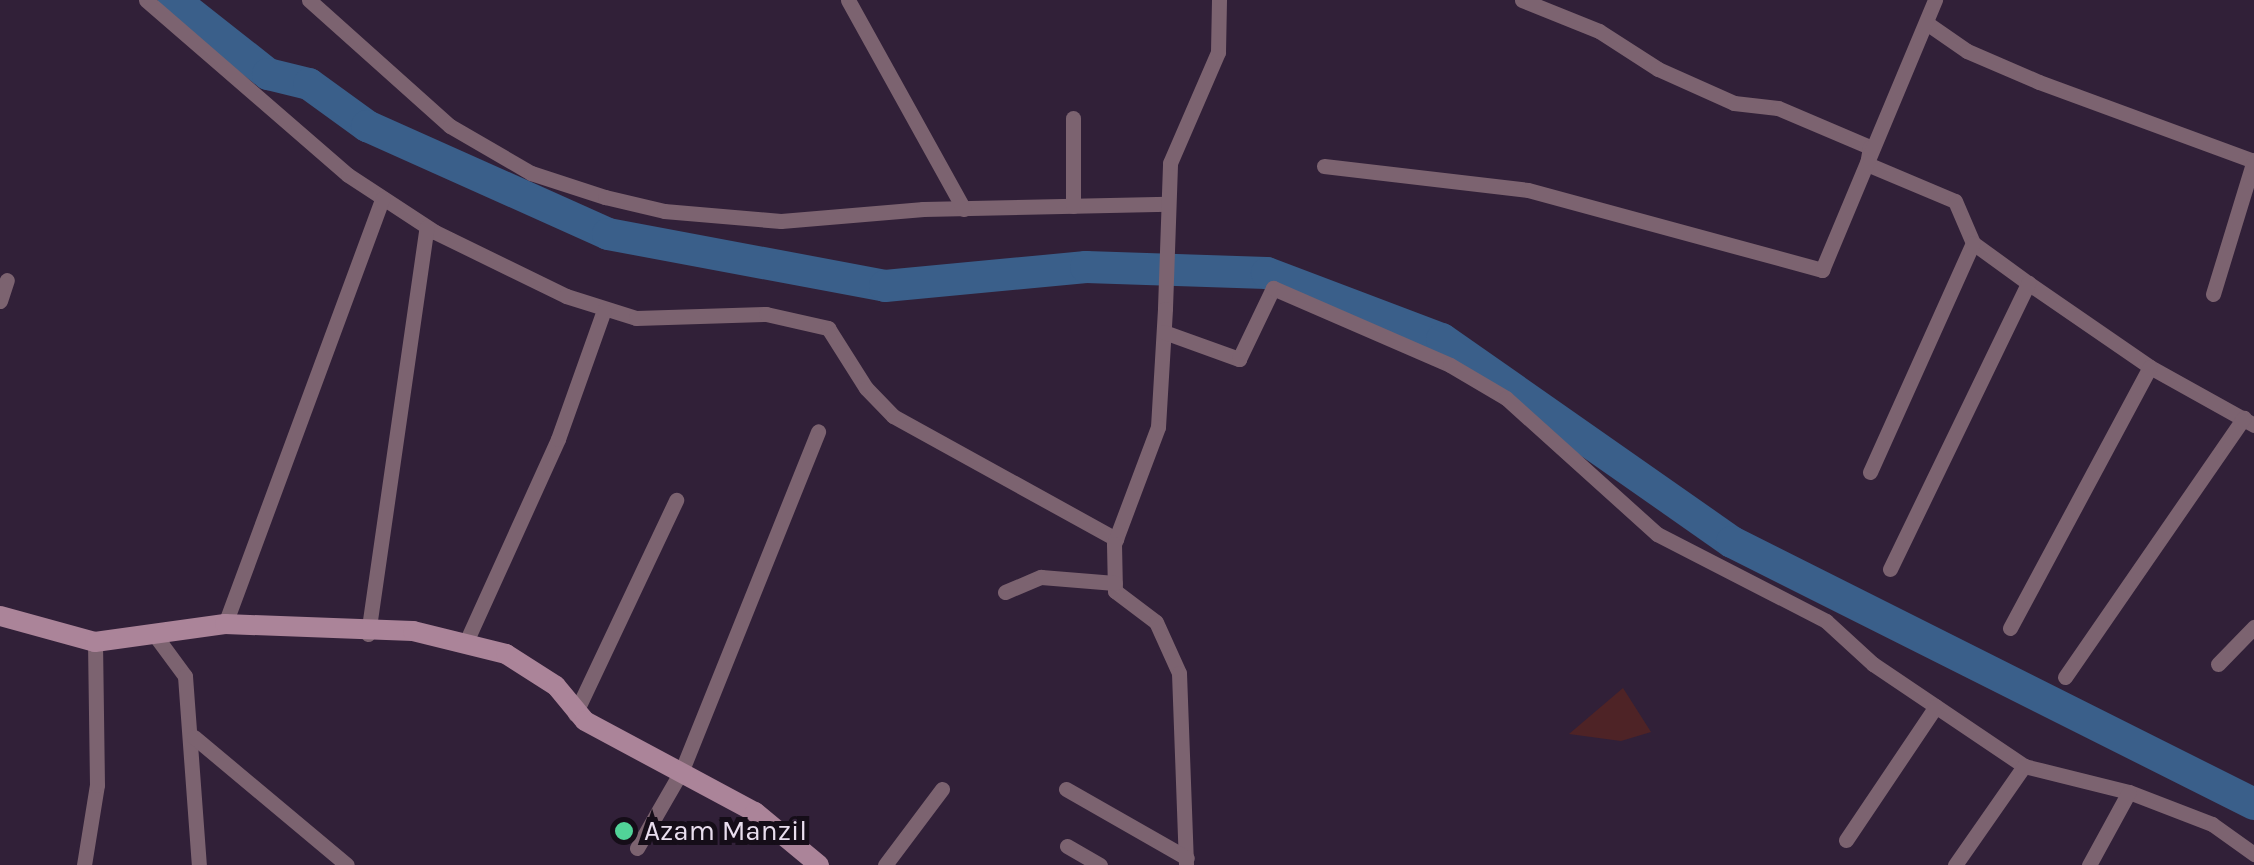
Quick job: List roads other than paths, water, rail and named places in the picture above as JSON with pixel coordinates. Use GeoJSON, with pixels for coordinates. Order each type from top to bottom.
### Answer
{"type":"FeatureCollection","features":[{"type":"Feature","properties":{"kind":"main road"},"geometry":{"type":"LineString","coordinates":[[0,616],[95,642],[156,638],[226,624],[368,634],[413,631],[466,642],[527,662],[575,714],[755,812],[819,865]]}},
{"type":"Feature","properties":{"kind":"street"},"geometry":{"type":"LineString","coordinates":[[146,0],[383,198],[427,226],[604,310],[636,318],[766,314],[828,328],[866,388],[893,416],[1116,539]]}},
{"type":"Feature","properties":{"kind":"street"},"geometry":{"type":"LineString","coordinates":[[309,0],[450,126],[531,173],[605,197],[664,211],[782,222],[964,209],[1074,206],[1168,211]]}},
{"type":"Feature","properties":{"kind":"street"},"geometry":{"type":"LineString","coordinates":[[848,0],[964,209]]}},
{"type":"Feature","properties":{"kind":"street"},"geometry":{"type":"LineString","coordinates":[[1186,862],[1179,673],[1156,622],[1115,591],[1114,583],[1116,539],[1158,426],[1170,163],[1222,38],[1219,0]]}},
{"type":"Feature","properties":{"kind":"street"},"geometry":{"type":"LineString","coordinates":[[1522,0],[1599,31],[1658,69],[1734,103],[1778,108],[1870,146],[1867,164]]}},
{"type":"Feature","properties":{"kind":"street"},"geometry":{"type":"LineString","coordinates":[[1324,166],[1528,190],[1822,270],[1907,56],[1928,24],[1934,0]]}},
{"type":"Feature","properties":{"kind":"street"},"geometry":{"type":"LineString","coordinates":[[1928,24],[2002,66],[2254,160],[2213,294]]}},
{"type":"Feature","properties":{"kind":"street"},"geometry":{"type":"LineString","coordinates":[[1073,118],[1074,206]]}},
{"type":"Feature","properties":{"kind":"street"},"geometry":{"type":"LineString","coordinates":[[1867,164],[1956,201],[1973,242],[2150,368],[2249,421],[2066,676]]}},
{"type":"Feature","properties":{"kind":"street"},"geometry":{"type":"LineString","coordinates":[[226,624],[383,198]]}},
{"type":"Feature","properties":{"kind":"street"},"geometry":{"type":"LineString","coordinates":[[368,634],[427,226]]}},
{"type":"Feature","properties":{"kind":"street"},"geometry":{"type":"LineString","coordinates":[[1870,472],[1973,242]]}},
{"type":"Feature","properties":{"kind":"street"},"geometry":{"type":"LineString","coordinates":[[0,301],[7,280]]}},
{"type":"Feature","properties":{"kind":"street"},"geometry":{"type":"LineString","coordinates":[[1890,569],[2028,283]]}},
{"type":"Feature","properties":{"kind":"street"},"geometry":{"type":"LineString","coordinates":[[1164,332],[1239,359],[1273,288],[1450,365],[1506,398],[1657,534],[1826,621],[1874,664],[2024,766],[2129,792],[2212,824],[2254,854]]}},
{"type":"Feature","properties":{"kind":"street"},"geometry":{"type":"LineString","coordinates":[[466,642],[558,438],[604,310]]}},
{"type":"Feature","properties":{"kind":"street"},"geometry":{"type":"LineString","coordinates":[[2010,628],[2150,368]]}},
{"type":"Feature","properties":{"kind":"street"},"geometry":{"type":"LineString","coordinates":[[637,848],[682,770],[818,431]]}},
{"type":"Feature","properties":{"kind":"street"},"geometry":{"type":"LineString","coordinates":[[575,714],[676,500]]}},
{"type":"Feature","properties":{"kind":"street"},"geometry":{"type":"LineString","coordinates":[[1005,592],[1041,577],[1114,583]]}},
{"type":"Feature","properties":{"kind":"street"},"geometry":{"type":"LineString","coordinates":[[2218,664],[2254,627]]}},
{"type":"Feature","properties":{"kind":"street"},"geometry":{"type":"LineString","coordinates":[[156,638],[185,676],[194,737],[192,825],[200,865]]}},
{"type":"Feature","properties":{"kind":"street"},"geometry":{"type":"LineString","coordinates":[[84,865],[97,784],[95,642]]}},
{"type":"Feature","properties":{"kind":"street"},"geometry":{"type":"LineString","coordinates":[[1846,840],[1936,706]]}},
{"type":"Feature","properties":{"kind":"street"},"geometry":{"type":"LineString","coordinates":[[194,737],[348,865]]}},
{"type":"Feature","properties":{"kind":"street"},"geometry":{"type":"LineString","coordinates":[[1955,865],[2024,766]]}},
{"type":"Feature","properties":{"kind":"street"},"geometry":{"type":"LineString","coordinates":[[886,865],[942,789]]}},
{"type":"Feature","properties":{"kind":"street"},"geometry":{"type":"LineString","coordinates":[[1066,789],[1186,862]]}},
{"type":"Feature","properties":{"kind":"street"},"geometry":{"type":"LineString","coordinates":[[2089,865],[2129,792]]}},
{"type":"Feature","properties":{"kind":"street"},"geometry":{"type":"LineString","coordinates":[[1068,846],[1100,865]]}},
{"type":"Feature","properties":{"kind":"waterway"},"geometry":{"type":"LineString","coordinates":[[174,0],[268,74],[309,84],[367,126],[608,234],[885,286],[1086,267],[1267,273],[1442,339],[1732,542],[2254,804]]}},
{"type":"Feature","properties":{"kind":"place","name":"Azam Manzil"},"geometry":{"type":"Point","coordinates":[624,831]}}]}
